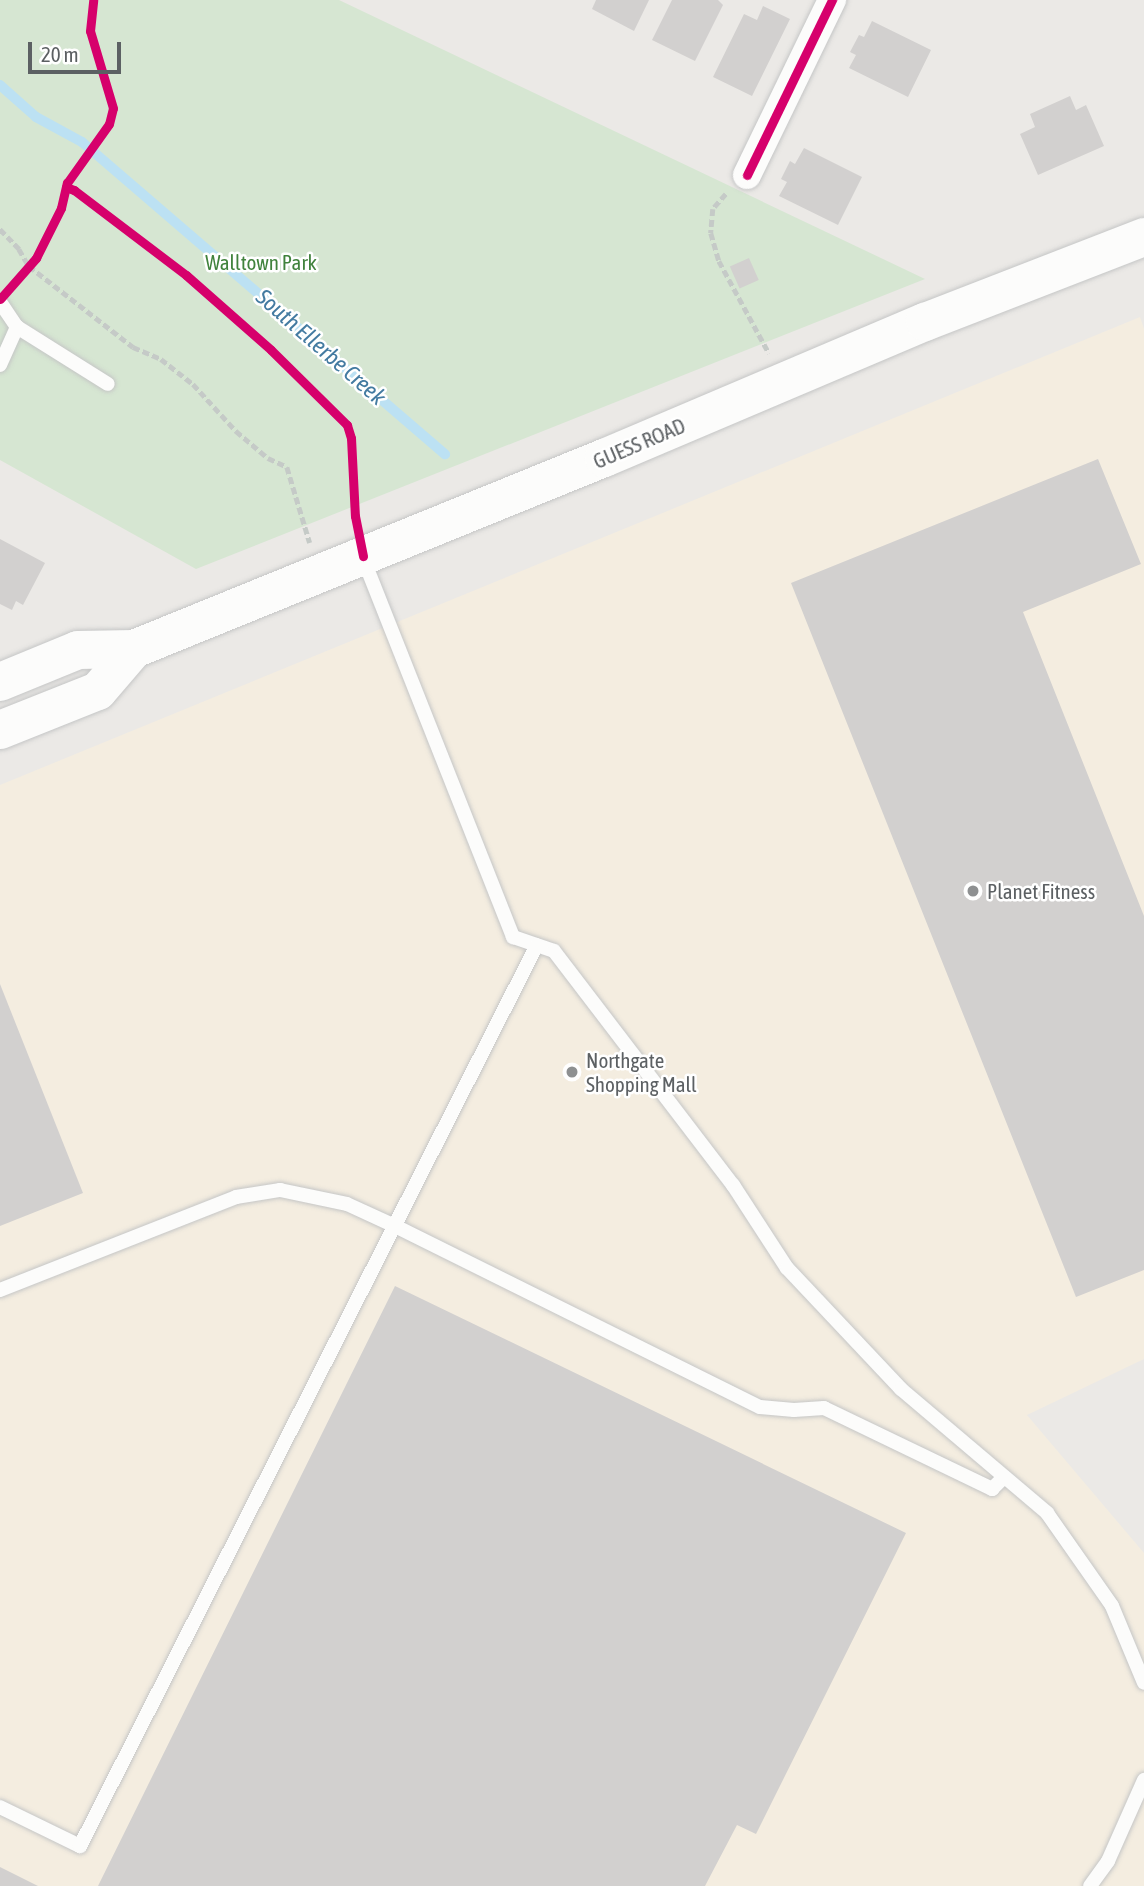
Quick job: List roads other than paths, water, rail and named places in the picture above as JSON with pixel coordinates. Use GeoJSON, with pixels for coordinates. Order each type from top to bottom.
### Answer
{"type":"FeatureCollection","features":[{"type":"Feature","properties":{"kind":"main road","name":"GUESS ROAD"},"geometry":{"type":"LineString","coordinates":[[0,682],[78,650],[134,649],[925,322],[1143,242]]}},
{"type":"Feature","properties":{"kind":"main road","name":"GUESS ROAD"},"geometry":{"type":"LineString","coordinates":[[0,730],[98,691],[134,649]]}},
{"type":"Feature","properties":{"kind":"street"},"geometry":{"type":"LineString","coordinates":[[747,175],[832,0]]}},
{"type":"Feature","properties":{"kind":"lane"},"geometry":{"type":"LineString","coordinates":[[0,302],[17,327],[108,384]]}},
{"type":"Feature","properties":{"kind":"lane"},"geometry":{"type":"LineString","coordinates":[[0,365],[17,327]]}},
{"type":"Feature","properties":{"kind":"lane"},"geometry":{"type":"LineString","coordinates":[[363,556],[513,937],[554,951],[733,1185],[787,1268],[901,1390],[1046,1513],[1112,1606],[1144,1683]]}},
{"type":"Feature","properties":{"kind":"lane"},"geometry":{"type":"LineString","coordinates":[[0,1807],[80,1846],[537,945]]}},
{"type":"Feature","properties":{"kind":"lane"},"geometry":{"type":"LineString","coordinates":[[0,1290],[236,1197],[281,1190],[347,1204],[760,1407],[794,1410],[824,1408],[992,1489],[1004,1477]]}},
{"type":"Feature","properties":{"kind":"lane"},"geometry":{"type":"LineString","coordinates":[[1090,1886],[1108,1861],[1144,1780]]}},
{"type":"Feature","properties":{"kind":"waterway","name":"South Ellerbe Creek"},"geometry":{"type":"LineString","coordinates":[[0,85],[36,117],[82,142],[445,454]]}},
{"type":"Feature","properties":{"kind":"place","name":"Planet Fitness"},"geometry":{"type":"Point","coordinates":[973,891]}},
{"type":"Feature","properties":{"kind":"place","name":"Northgate Shopping Mall"},"geometry":{"type":"Point","coordinates":[572,1072]}},
{"type":"Feature","properties":{"kind":"park label","name":"Walltown Park"},"geometry":{"type":"Point","coordinates":[261,262]}}]}
